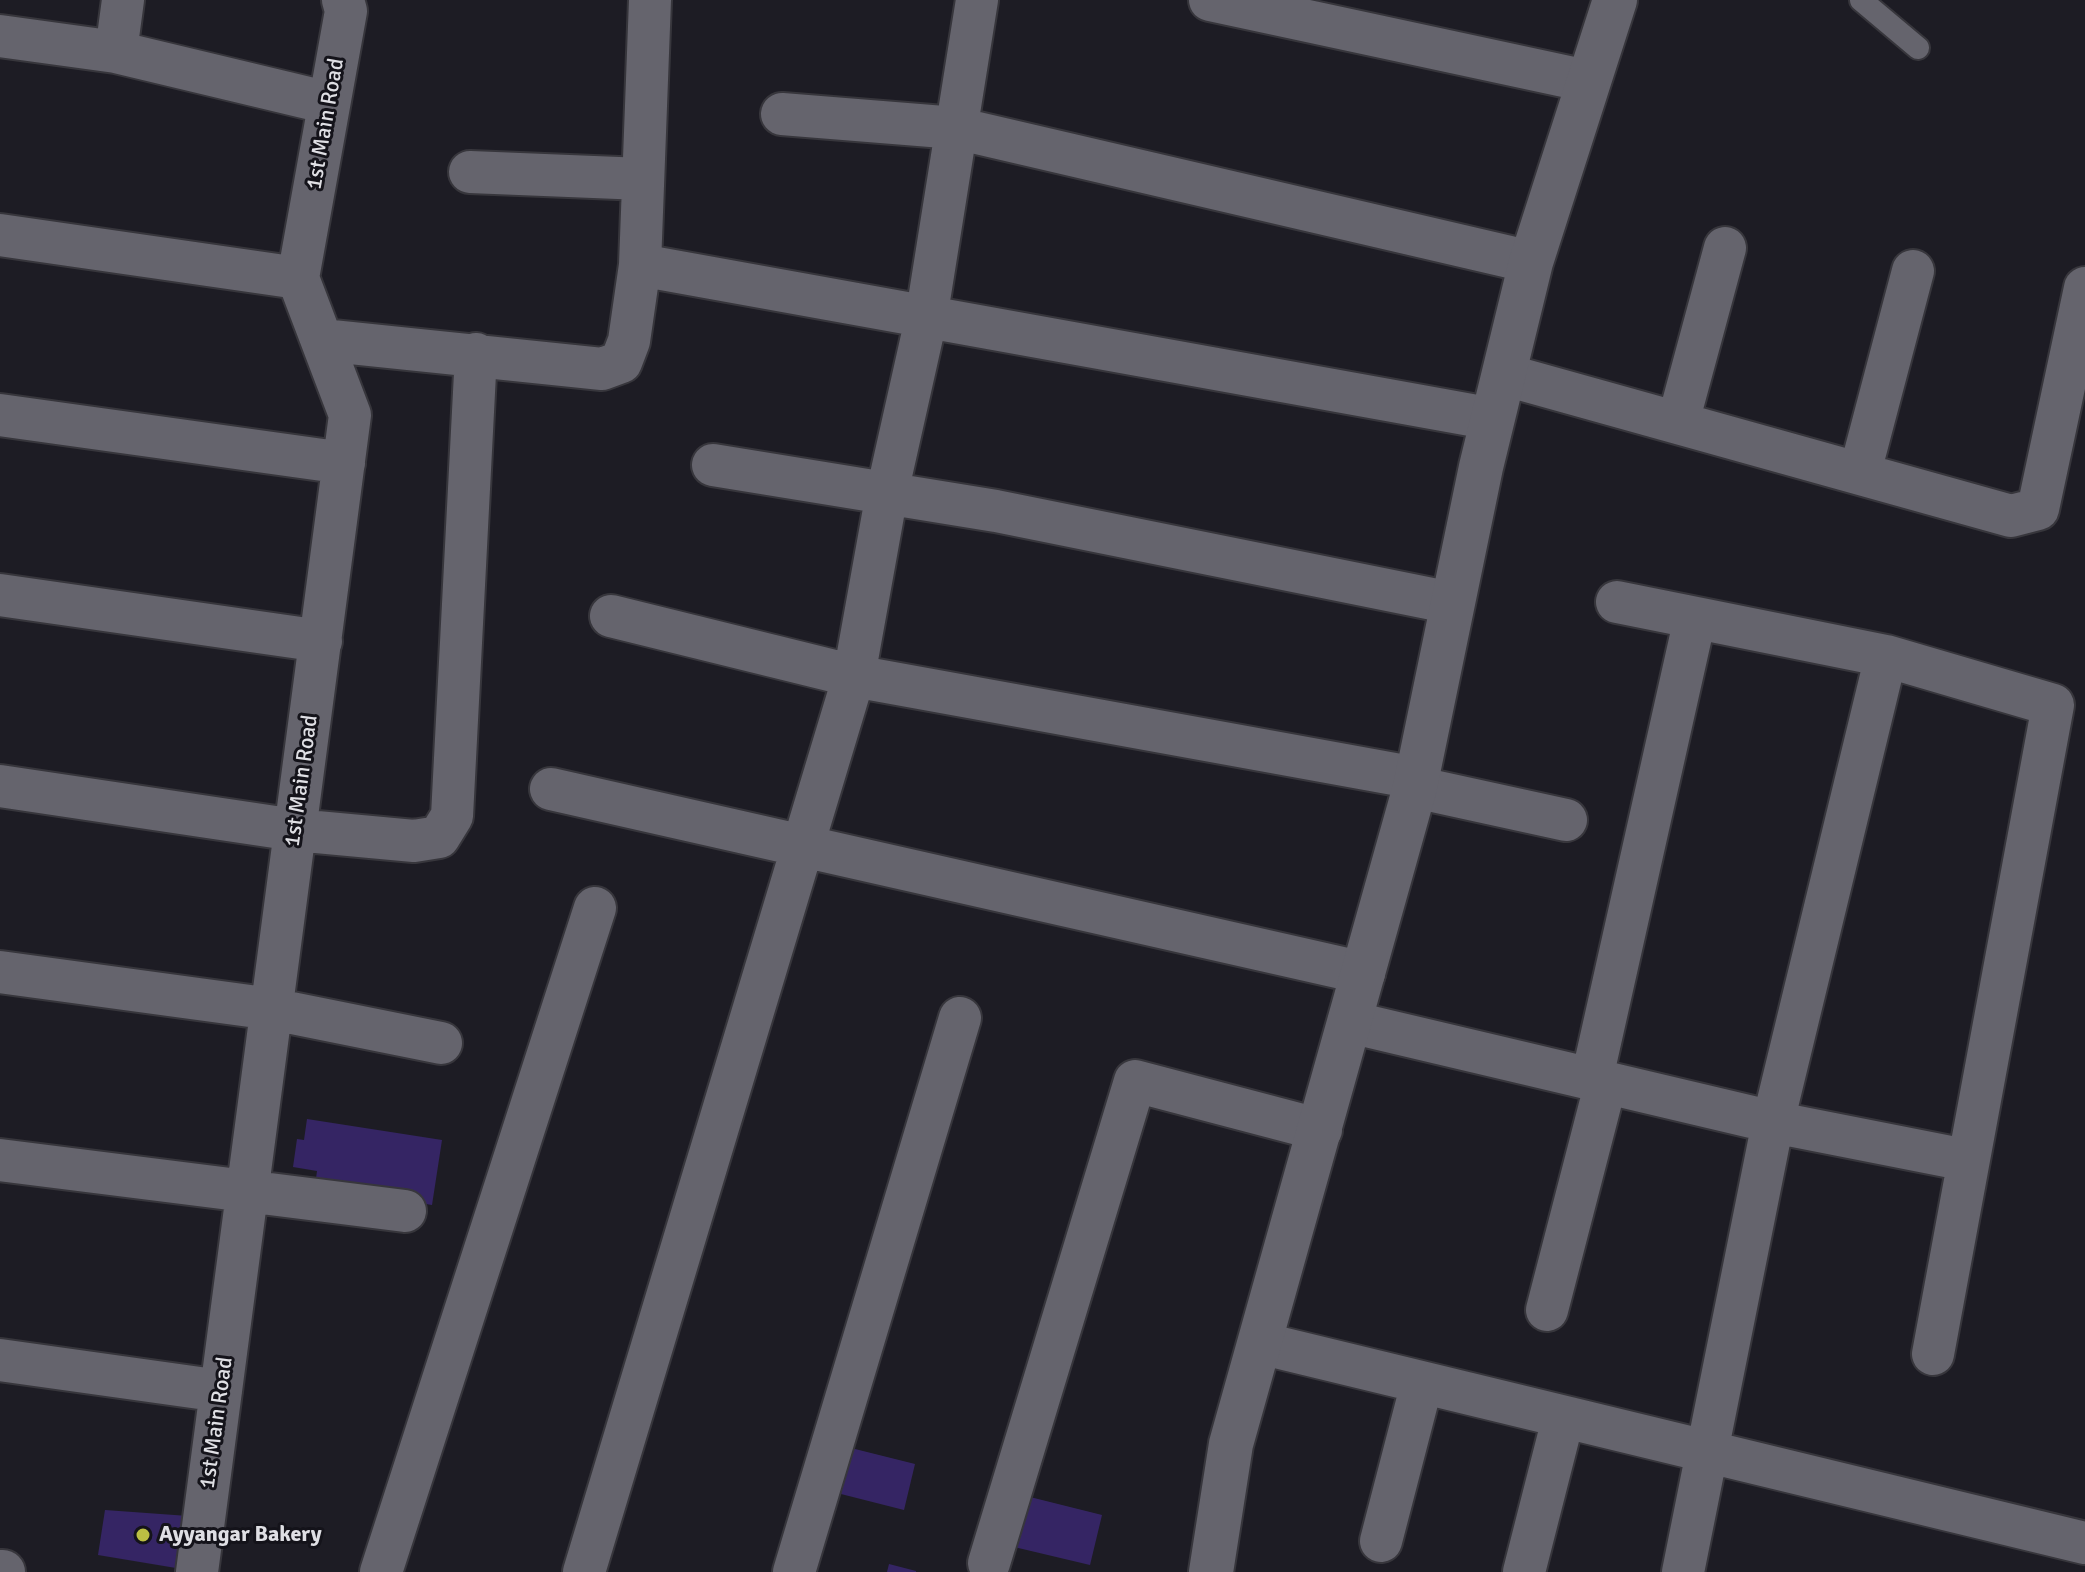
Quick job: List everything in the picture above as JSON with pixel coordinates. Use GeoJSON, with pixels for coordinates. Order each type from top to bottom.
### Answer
{"type":"FeatureCollection","features":[{"type":"Feature","properties":{"kind":"street"},"geometry":{"type":"LineString","coordinates":[[116,52],[123,0]]}},
{"type":"Feature","properties":{"kind":"street","name":"1st Main Road"},"geometry":{"type":"LineString","coordinates":[[197,1572],[350,415],[298,278],[346,11],[343,0]]}},
{"type":"Feature","properties":{"kind":"street"},"geometry":{"type":"LineString","coordinates":[[322,340],[602,369],[621,362],[629,341],[640,265],[650,0]]}},
{"type":"Feature","properties":{"kind":"street"},"geometry":{"type":"LineString","coordinates":[[584,1572],[854,676],[887,493],[926,319],[977,0]]}},
{"type":"Feature","properties":{"kind":"street"},"geometry":{"type":"LineString","coordinates":[[1210,0],[1587,81]]}},
{"type":"Feature","properties":{"kind":"street"},"geometry":{"type":"LineString","coordinates":[[1211,1572],[1231,1444],[1416,782],[1452,603],[1531,262],[1615,0]]}},
{"type":"Feature","properties":{"kind":"street"},"geometry":{"type":"LineString","coordinates":[[0,36],[116,52],[329,103]]}},
{"type":"Feature","properties":{"kind":"street"},"geometry":{"type":"LineString","coordinates":[[782,114],[956,128],[1531,262]]}},
{"type":"Feature","properties":{"kind":"street"},"geometry":{"type":"LineString","coordinates":[[470,172],[643,179]]}},
{"type":"Feature","properties":{"kind":"street"},"geometry":{"type":"LineString","coordinates":[[0,235],[298,278]]}},
{"type":"Feature","properties":{"kind":"street"},"geometry":{"type":"LineString","coordinates":[[1678,422],[1725,248]]}},
{"type":"Feature","properties":{"kind":"street"},"geometry":{"type":"LineString","coordinates":[[640,265],[926,319],[1103,346],[1493,419]]}},
{"type":"Feature","properties":{"kind":"street"},"geometry":{"type":"LineString","coordinates":[[1860,472],[1913,271]]}},
{"type":"Feature","properties":{"kind":"street"},"geometry":{"type":"LineString","coordinates":[[1506,375],[2011,516],[2038,509],[2085,288]]}},
{"type":"Feature","properties":{"kind":"street"},"geometry":{"type":"LineString","coordinates":[[0,786],[295,830],[414,841],[439,837],[452,816],[476,354]]}},
{"type":"Feature","properties":{"kind":"street"},"geometry":{"type":"LineString","coordinates":[[0,415],[344,463]]}},
{"type":"Feature","properties":{"kind":"street"},"geometry":{"type":"LineString","coordinates":[[713,465],[996,511],[1452,603]]}},
{"type":"Feature","properties":{"kind":"street"},"geometry":{"type":"LineString","coordinates":[[0,595],[321,641]]}},
{"type":"Feature","properties":{"kind":"street"},"geometry":{"type":"LineString","coordinates":[[1617,602],[1886,656],[2053,705],[1966,1160],[1933,1354]]}},
{"type":"Feature","properties":{"kind":"street"},"geometry":{"type":"LineString","coordinates":[[611,616],[854,676],[1416,782],[1566,820]]}},
{"type":"Feature","properties":{"kind":"street"},"geometry":{"type":"LineString","coordinates":[[1547,1310],[1599,1080],[1695,618]]}},
{"type":"Feature","properties":{"kind":"street"},"geometry":{"type":"LineString","coordinates":[[1683,1572],[1704,1453],[1773,1122],[1886,656]]}},
{"type":"Feature","properties":{"kind":"street"},"geometry":{"type":"LineString","coordinates":[[551,789],[1364,973]]}},
{"type":"Feature","properties":{"kind":"street"},"geometry":{"type":"LineString","coordinates":[[381,1572],[595,908]]}},
{"type":"Feature","properties":{"kind":"street"},"geometry":{"type":"LineString","coordinates":[[0,972],[272,1009],[441,1043]]}},
{"type":"Feature","properties":{"kind":"street"},"geometry":{"type":"LineString","coordinates":[[794,1572],[960,1018]]}},
{"type":"Feature","properties":{"kind":"street"},"geometry":{"type":"LineString","coordinates":[[1350,1022],[1773,1122],[1966,1160]]}},
{"type":"Feature","properties":{"kind":"street"},"geometry":{"type":"LineString","coordinates":[[989,1563],[1135,1081],[1321,1130]]}},
{"type":"Feature","properties":{"kind":"street"},"geometry":{"type":"LineString","coordinates":[[0,1160],[405,1211]]}},
{"type":"Feature","properties":{"kind":"street"},"geometry":{"type":"LineString","coordinates":[[1260,1343],[1563,1419],[1920,1501],[2085,1543]]}},
{"type":"Feature","properties":{"kind":"street"},"geometry":{"type":"LineString","coordinates":[[0,1360],[221,1391]]}},
{"type":"Feature","properties":{"kind":"street"},"geometry":{"type":"LineString","coordinates":[[1381,1541],[1422,1383]]}},
{"type":"Feature","properties":{"kind":"street"},"geometry":{"type":"LineString","coordinates":[[1524,1572],[1563,1419]]}},
{"type":"Feature","properties":{"kind":"lane"},"geometry":{"type":"LineString","coordinates":[[1861,0],[1918,48]]}},
{"type":"Feature","properties":{"kind":"building"},"geometry":{"type":"Polygon","coordinates":[[[307,1119],[442,1140],[432,1205],[315,1186],[317,1171],[293,1167],[297,1139],[304,1140],[307,1119]]]}},
{"type":"Feature","properties":{"kind":"building"},"geometry":{"type":"Polygon","coordinates":[[[851,1448],[915,1464],[904,1510],[841,1494],[851,1448]]]}},
{"type":"Feature","properties":{"kind":"building"},"geometry":{"type":"Polygon","coordinates":[[[1022,1495],[1102,1515],[1090,1565],[1010,1546],[1022,1495]]]}},
{"type":"Feature","properties":{"kind":"building","name":"Ayyangar Bakery"},"geometry":{"type":"Polygon","coordinates":[[[105,1510],[188,1516],[182,1569],[98,1555],[105,1510]]]}},
{"type":"Feature","properties":{"kind":"building"},"geometry":{"type":"Polygon","coordinates":[[[889,1564],[916,1571],[916,1572],[887,1572],[889,1564]]]}},
{"type":"Feature","properties":{"kind":"place","name":"Ayyangar Bakery"},"geometry":{"type":"Point","coordinates":[143,1535]}}]}
